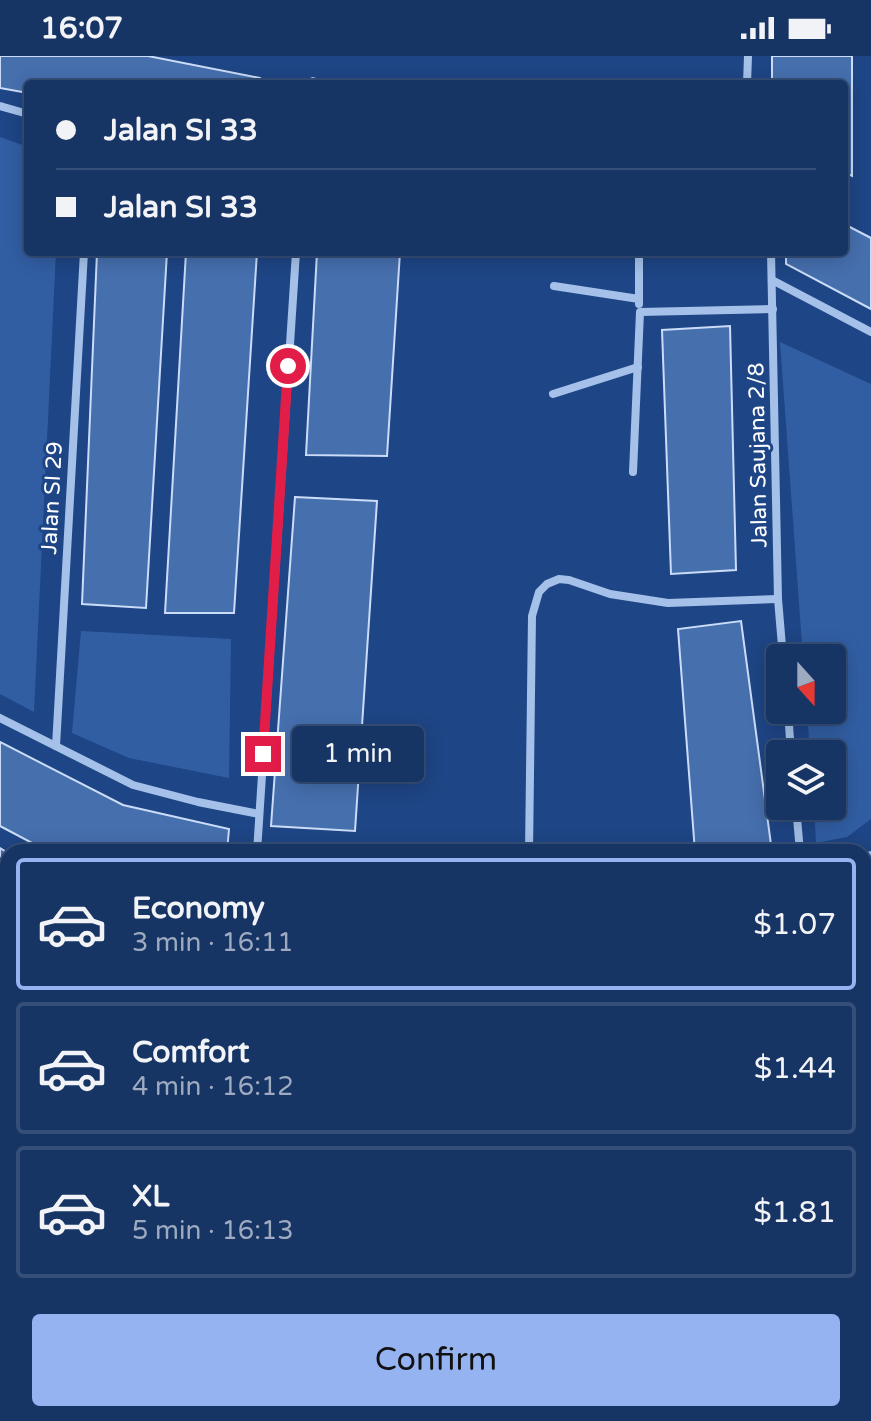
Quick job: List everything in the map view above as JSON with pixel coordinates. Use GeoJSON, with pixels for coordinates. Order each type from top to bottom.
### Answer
{"type":"FeatureCollection","features":[{"type":"Feature","properties":{"kind":"street"},"geometry":{"type":"LineString","coordinates":[[747,80],[748,56]]}},
{"type":"Feature","properties":{"kind":"street"},"geometry":{"type":"LineString","coordinates":[[0,106],[24,113]]}},
{"type":"Feature","properties":{"kind":"street","name":"Jalan SI 29"},"geometry":{"type":"LineString","coordinates":[[56,746],[84,256]]}},
{"type":"Feature","properties":{"kind":"street"},"geometry":{"type":"LineString","coordinates":[[257,844],[296,256]]}},
{"type":"Feature","properties":{"kind":"street"},"geometry":{"type":"LineString","coordinates":[[633,472],[640,312],[639,256]]}},
{"type":"Feature","properties":{"kind":"street","name":"Jalan Saujana 2/8"},"geometry":{"type":"LineString","coordinates":[[771,256],[778,599],[782,644]]}},
{"type":"Feature","properties":{"kind":"street"},"geometry":{"type":"LineString","coordinates":[[772,280],[871,332]]}},
{"type":"Feature","properties":{"kind":"street"},"geometry":{"type":"LineString","coordinates":[[554,286],[639,299]]}},
{"type":"Feature","properties":{"kind":"street"},"geometry":{"type":"LineString","coordinates":[[640,312],[773,309]]}},
{"type":"Feature","properties":{"kind":"street"},"geometry":{"type":"LineString","coordinates":[[553,394],[638,367]]}},
{"type":"Feature","properties":{"kind":"street"},"geometry":{"type":"LineString","coordinates":[[529,844],[532,616],[539,592],[547,584],[559,579],[569,580],[610,594],[668,603],[778,599]]}},
{"type":"Feature","properties":{"kind":"street"},"geometry":{"type":"LineString","coordinates":[[0,718],[133,785],[259,814]]}},
{"type":"Feature","properties":{"kind":"street"},"geometry":{"type":"LineString","coordinates":[[797,820],[799,844]]}},
{"type":"Feature","properties":{"kind":"shaded area"},"geometry":{"type":"Polygon","coordinates":[[[0,137],[24,146],[24,256],[56,256],[34,712],[0,694],[0,137]]]}},
{"type":"Feature","properties":{"kind":"shaded area"},"geometry":{"type":"Polygon","coordinates":[[[780,342],[871,384],[871,819],[847,837],[816,843],[815,820],[846,820],[846,740],[809,740],[808,724],[846,724],[846,644],[802,644],[780,342]]]}},
{"type":"Feature","properties":{"kind":"shaded area"},"geometry":{"type":"Polygon","coordinates":[[[81,631],[231,639],[229,778],[129,758],[72,733],[81,631]]]}},
{"type":"Feature","properties":{"kind":"building"},"geometry":{"type":"Polygon","coordinates":[[[0,56],[148,56],[260,78],[24,80],[24,92],[0,88],[0,56]]]}},
{"type":"Feature","properties":{"kind":"building"},"geometry":{"type":"Polygon","coordinates":[[[772,56],[852,56],[852,176],[848,174],[848,80],[772,80],[772,56]]]}},
{"type":"Feature","properties":{"kind":"building"},"geometry":{"type":"Polygon","coordinates":[[[848,226],[871,238],[871,309],[786,264],[786,256],[848,256],[848,226]]]}},
{"type":"Feature","properties":{"kind":"building"},"geometry":{"type":"Polygon","coordinates":[[[97,256],[167,256],[146,608],[82,604],[97,256]]]}},
{"type":"Feature","properties":{"kind":"building"},"geometry":{"type":"Polygon","coordinates":[[[186,256],[257,256],[234,613],[165,613],[186,256]]]}},
{"type":"Feature","properties":{"kind":"building"},"geometry":{"type":"Polygon","coordinates":[[[317,256],[400,256],[387,456],[306,455],[317,256]]]}},
{"type":"Feature","properties":{"kind":"building"},"geometry":{"type":"Polygon","coordinates":[[[730,326],[736,570],[671,574],[662,330],[730,326]]]}},
{"type":"Feature","properties":{"kind":"building"},"geometry":{"type":"Polygon","coordinates":[[[295,497],[377,501],[355,831],[271,826],[295,497]]]}},
{"type":"Feature","properties":{"kind":"building"},"geometry":{"type":"Polygon","coordinates":[[[741,621],[771,844],[694,844],[678,629],[741,621]]]}},
{"type":"Feature","properties":{"kind":"building"},"geometry":{"type":"Polygon","coordinates":[[[0,742],[123,805],[229,829],[228,844],[34,844],[0,826],[0,742]]]}},
{"type":"Feature","properties":{"kind":"route"},"geometry":{"type":"LineString","coordinates":[[263,754],[288,366]]}}]}
